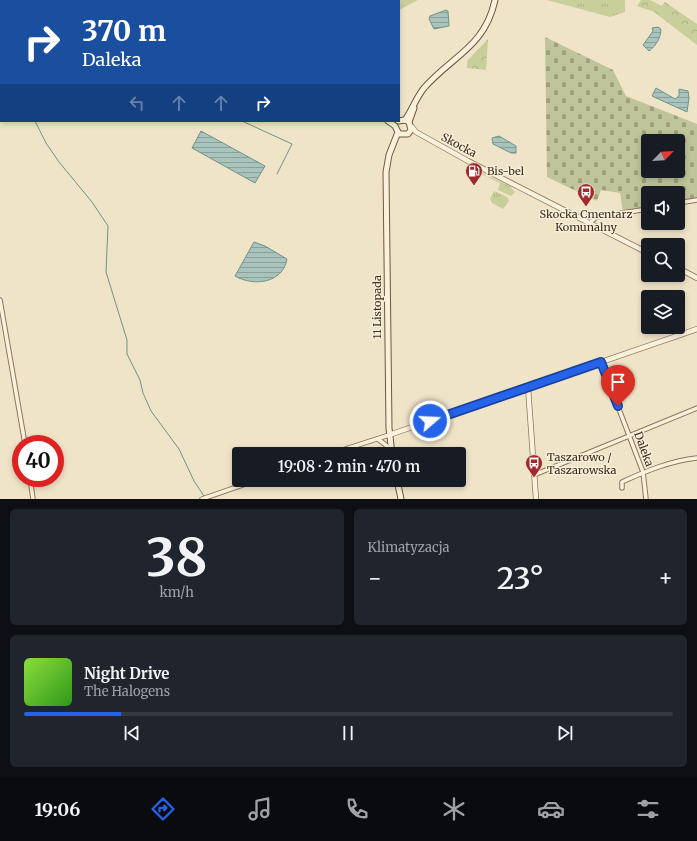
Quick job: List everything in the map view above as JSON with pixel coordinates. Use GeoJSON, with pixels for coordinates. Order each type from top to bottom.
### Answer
{"type":"FeatureCollection","features":[{"type":"Feature","properties":{"kind":"main road"},"geometry":{"type":"LineString","coordinates":[[405,122],[424,88],[480,36],[490,19],[494,0]]}},
{"type":"Feature","properties":{"kind":"main road"},"geometry":{"type":"LineString","coordinates":[[389,122],[397,130],[406,135]]}},
{"type":"Feature","properties":{"kind":"main road","name":"11 Listopada"},"geometry":{"type":"LineString","coordinates":[[390,447],[386,172],[397,130],[405,122]]}},
{"type":"Feature","properties":{"kind":"main road","name":"11 Listopada"},"geometry":{"type":"LineString","coordinates":[[388,160],[406,135],[405,122]]}},
{"type":"Feature","properties":{"kind":"main road"},"geometry":{"type":"LineString","coordinates":[[398,487],[401,499]]}},
{"type":"Feature","properties":{"kind":"street","name":"Skocka"},"geometry":{"type":"LineString","coordinates":[[405,122],[416,132],[431,141],[641,248]]}},
{"type":"Feature","properties":{"kind":"street","name":"Skocka"},"geometry":{"type":"LineString","coordinates":[[406,135],[431,141]]}},
{"type":"Feature","properties":{"kind":"street"},"geometry":{"type":"LineString","coordinates":[[685,203],[697,200]]}},
{"type":"Feature","properties":{"kind":"street"},"geometry":{"type":"LineString","coordinates":[[590,223],[596,217],[641,210]]}},
{"type":"Feature","properties":{"kind":"street"},"geometry":{"type":"LineString","coordinates":[[582,219],[586,212]]}},
{"type":"Feature","properties":{"kind":"street"},"geometry":{"type":"LineString","coordinates":[[685,272],[697,278]]}},
{"type":"Feature","properties":{"kind":"street"},"geometry":{"type":"LineString","coordinates":[[0,300],[23,435]]}},
{"type":"Feature","properties":{"kind":"street"},"geometry":{"type":"LineString","coordinates":[[351,447],[375,439],[382,435],[389,435],[697,329]]}},
{"type":"Feature","properties":{"kind":"street","name":"Daleka"},"geometry":{"type":"LineString","coordinates":[[601,362],[643,472],[646,499]]}},
{"type":"Feature","properties":{"kind":"street"},"geometry":{"type":"LineString","coordinates":[[528,387],[536,499]]}},
{"type":"Feature","properties":{"kind":"street"},"geometry":{"type":"LineString","coordinates":[[534,475],[697,408]]}},
{"type":"Feature","properties":{"kind":"street"},"geometry":{"type":"LineString","coordinates":[[375,439],[388,447]]}},
{"type":"Feature","properties":{"kind":"street"},"geometry":{"type":"LineString","coordinates":[[622,488],[622,482],[643,472],[670,462],[697,458]]}},
{"type":"Feature","properties":{"kind":"street"},"geometry":{"type":"LineString","coordinates":[[31,487],[33,499]]}},
{"type":"Feature","properties":{"kind":"street"},"geometry":{"type":"LineString","coordinates":[[203,499],[237,487]]}},
{"type":"Feature","properties":{"kind":"green space"},"geometry":{"type":"Polygon","coordinates":[[[400,0],[418,0],[400,9],[400,0]]]}},
{"type":"Feature","properties":{"kind":"green space"},"geometry":{"type":"Polygon","coordinates":[[[547,0],[625,0],[625,12],[610,17],[547,0]]]}},
{"type":"Feature","properties":{"kind":"green space"},"geometry":{"type":"Polygon","coordinates":[[[641,0],[650,0],[662,6],[665,2],[697,24],[697,45],[654,12],[637,6],[641,0]]]}},
{"type":"Feature","properties":{"kind":"green space"},"geometry":{"type":"Polygon","coordinates":[[[545,37],[613,70],[626,96],[697,124],[697,198],[685,201],[685,186],[641,186],[641,208],[623,211],[620,193],[601,190],[597,201],[547,177],[545,37]]]}},
{"type":"Feature","properties":{"kind":"green space"},"geometry":{"type":"Polygon","coordinates":[[[488,39],[486,70],[467,68],[467,61],[488,39]]]}},
{"type":"Feature","properties":{"kind":"green space"},"geometry":{"type":"Polygon","coordinates":[[[467,167],[510,186],[515,192],[511,196],[498,190],[500,183],[473,170],[470,172],[466,170],[467,167]]]}},
{"type":"Feature","properties":{"kind":"green space"},"geometry":{"type":"Polygon","coordinates":[[[494,191],[507,197],[509,201],[503,209],[492,203],[490,199],[494,191]]]}},
{"type":"Feature","properties":{"kind":"water"},"geometry":{"type":"Polygon","coordinates":[[[446,10],[448,11],[449,26],[434,29],[429,19],[430,16],[446,10]]]}},
{"type":"Feature","properties":{"kind":"water"},"geometry":{"type":"Polygon","coordinates":[[[658,27],[661,29],[659,38],[654,47],[649,51],[643,45],[653,31],[652,28],[658,27]]]}},
{"type":"Feature","properties":{"kind":"water"},"geometry":{"type":"Polygon","coordinates":[[[656,88],[675,99],[679,96],[679,89],[688,91],[689,98],[687,112],[652,96],[656,88]]]}},
{"type":"Feature","properties":{"kind":"water"},"geometry":{"type":"Polygon","coordinates":[[[201,131],[265,166],[255,183],[192,148],[201,131]]]}},
{"type":"Feature","properties":{"kind":"water"},"geometry":{"type":"Polygon","coordinates":[[[499,136],[516,146],[516,153],[511,153],[493,144],[492,138],[499,136]]]}},
{"type":"Feature","properties":{"kind":"water"},"geometry":{"type":"Polygon","coordinates":[[[254,242],[265,246],[287,259],[280,273],[274,278],[259,282],[235,276],[254,242]]]}},
{"type":"Feature","properties":{"kind":"waterway"},"geometry":{"type":"LineString","coordinates":[[36,122],[46,143],[59,162],[92,202],[108,226],[106,272],[127,340],[127,354],[140,380],[143,393],[151,411],[179,449],[194,481],[204,496]]}},
{"type":"Feature","properties":{"kind":"waterway"},"geometry":{"type":"LineString","coordinates":[[244,122],[292,144],[277,174]]}},
{"type":"Feature","properties":{"kind":"place","name":"Bis-bel"},"geometry":{"type":"Point","coordinates":[474,186]}},
{"type":"Feature","properties":{"kind":"place","name":"Skocka Cmentarz Komunalny"},"geometry":{"type":"Point","coordinates":[586,207]}},
{"type":"Feature","properties":{"kind":"place","name":"Taszarowo / Taszarowska"},"geometry":{"type":"Point","coordinates":[534,478]}},
{"type":"Feature","properties":{"kind":"route"},"geometry":{"type":"LineString","coordinates":[[430,421],[601,362],[618,406]]}}]}
